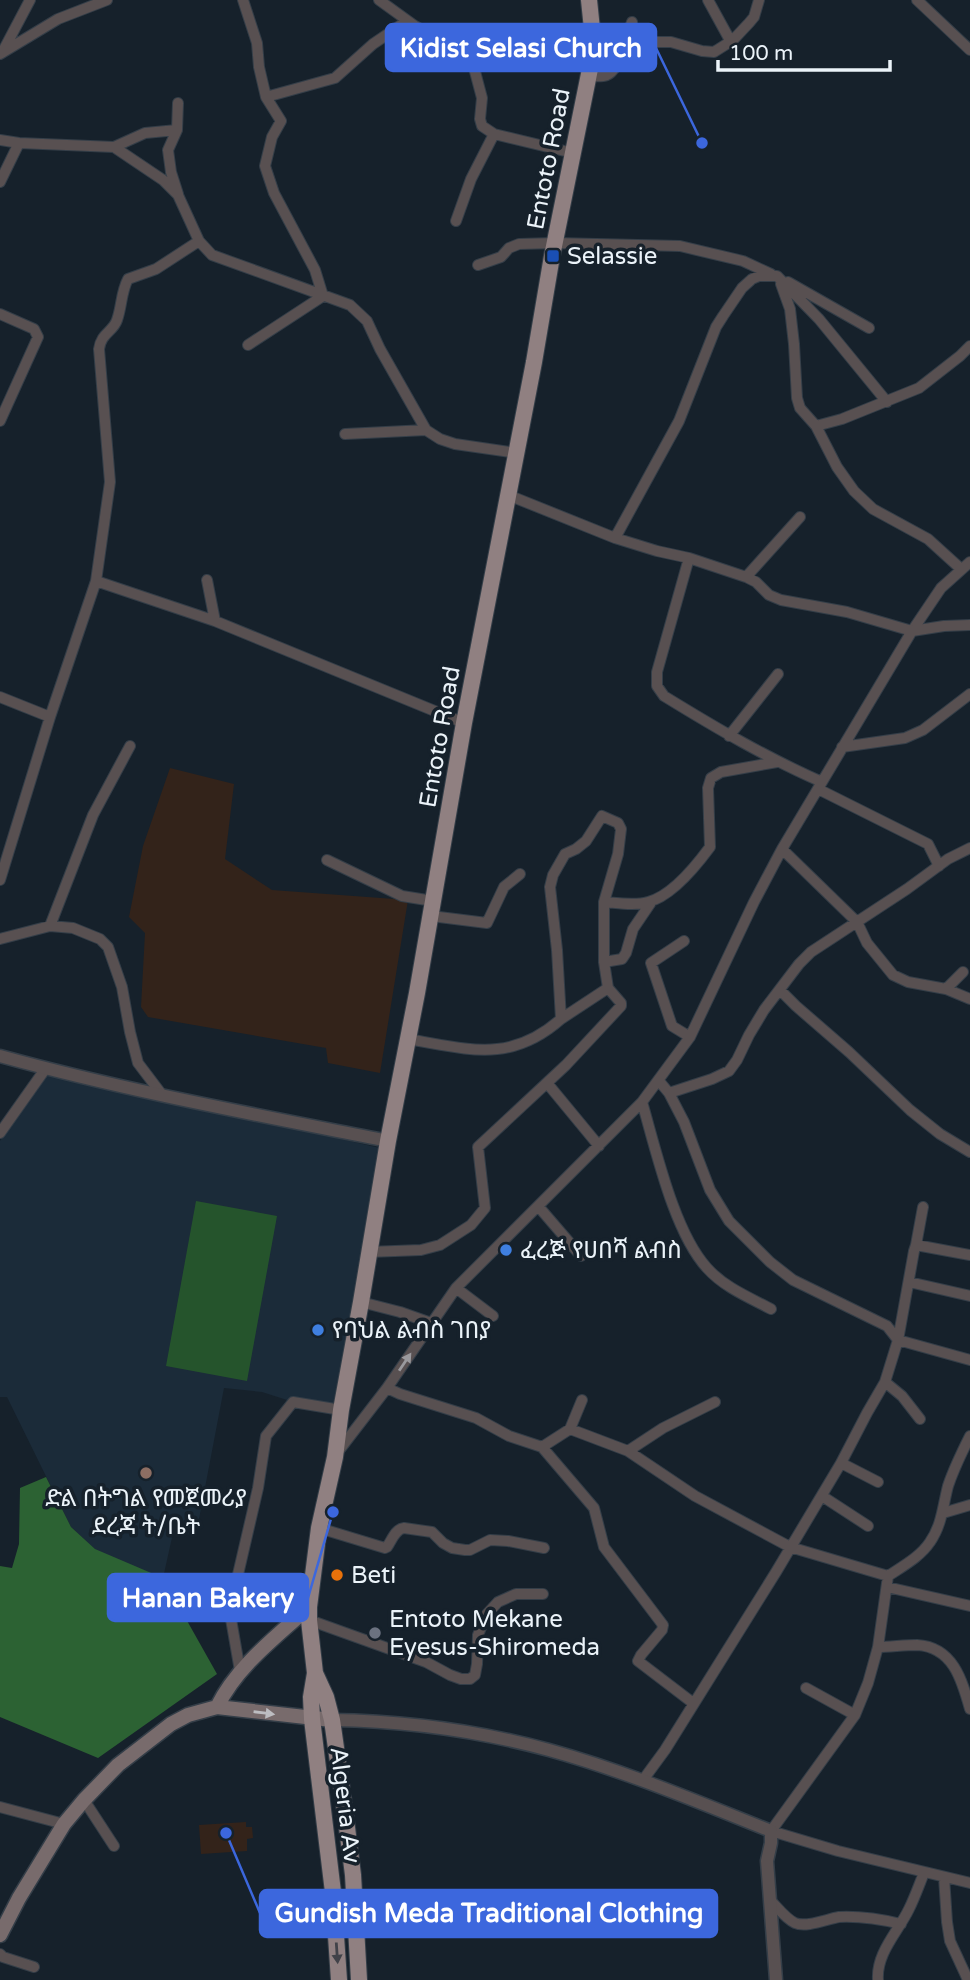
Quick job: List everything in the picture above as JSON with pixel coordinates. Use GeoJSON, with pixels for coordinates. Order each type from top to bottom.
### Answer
{"type":"FeatureCollection","features":[{"type":"Feature","properties":{"kind":"main road","name":"Entoto Road"},"geometry":{"type":"LineString","coordinates":[[315,1673],[309,1613],[319,1528],[335,1457],[387,1141],[464,723],[591,64],[589,0]]}},
{"type":"Feature","properties":{"kind":"main road"},"geometry":{"type":"LineString","coordinates":[[217,1707],[229,1684],[240,1671],[309,1613]]}},
{"type":"Feature","properties":{"kind":"main road","name":"Algeria Av"},"geometry":{"type":"LineString","coordinates":[[315,1673],[312,1719],[333,1892],[339,1980]]}},
{"type":"Feature","properties":{"kind":"main road","name":"Algeria Av"},"geometry":{"type":"LineString","coordinates":[[315,1673],[326,1697],[332,1720],[353,1875],[359,1980]]}},
{"type":"Feature","properties":{"kind":"main road"},"geometry":{"type":"LineString","coordinates":[[0,1935],[19,1898],[64,1825],[118,1765],[154,1735],[188,1715],[217,1707],[332,1720]]}},
{"type":"Feature","properties":{"kind":"street"},"geometry":{"type":"LineString","coordinates":[[1,54],[30,0]]}},
{"type":"Feature","properties":{"kind":"street"},"geometry":{"type":"LineString","coordinates":[[1,54],[58,19],[107,0]]}},
{"type":"Feature","properties":{"kind":"street"},"geometry":{"type":"LineString","coordinates":[[243,0],[257,43],[266,97],[281,121],[272,137],[265,166],[274,193],[315,270],[323,296]]}},
{"type":"Feature","properties":{"kind":"street"},"geometry":{"type":"LineString","coordinates":[[380,0],[457,50],[473,64],[482,98],[482,126],[494,134],[573,153]]}},
{"type":"Feature","properties":{"kind":"street"},"geometry":{"type":"LineString","coordinates":[[708,0],[731,42]]}},
{"type":"Feature","properties":{"kind":"street"},"geometry":{"type":"LineString","coordinates":[[625,42],[671,42],[714,52],[731,42],[754,17],[759,0]]}},
{"type":"Feature","properties":{"kind":"street"},"geometry":{"type":"LineString","coordinates":[[917,0],[970,50]]}},
{"type":"Feature","properties":{"kind":"street"},"geometry":{"type":"LineString","coordinates":[[266,97],[335,78],[373,44],[407,20]]}},
{"type":"Feature","properties":{"kind":"street"},"geometry":{"type":"LineString","coordinates":[[588,76],[607,76],[612,73],[632,22]]}},
{"type":"Feature","properties":{"kind":"street"},"geometry":{"type":"LineString","coordinates":[[178,103],[177,130],[168,150],[172,172],[178,195],[200,241],[212,255],[350,304],[367,321],[426,430],[455,444],[517,453]]}},
{"type":"Feature","properties":{"kind":"street"},"geometry":{"type":"LineString","coordinates":[[0,140],[19,144],[114,147],[145,133],[177,130]]}},
{"type":"Feature","properties":{"kind":"street"},"geometry":{"type":"LineString","coordinates":[[456,221],[471,179],[494,134]]}},
{"type":"Feature","properties":{"kind":"street"},"geometry":{"type":"LineString","coordinates":[[0,182],[19,144]]}},
{"type":"Feature","properties":{"kind":"street"},"geometry":{"type":"LineString","coordinates":[[114,147],[163,180],[178,195]]}},
{"type":"Feature","properties":{"kind":"street"},"geometry":{"type":"LineString","coordinates":[[0,880],[50,717],[96,581],[110,482],[99,349],[101,339],[117,323],[123,290],[128,279],[156,269],[200,241]]}},
{"type":"Feature","properties":{"kind":"street"},"geometry":{"type":"LineString","coordinates":[[478,265],[501,257],[513,246],[555,243],[680,246],[743,261],[777,276],[869,328]]}},
{"type":"Feature","properties":{"kind":"street"},"geometry":{"type":"LineString","coordinates":[[615,538],[679,421],[716,327],[752,279],[759,276],[777,276],[819,319],[887,402]]}},
{"type":"Feature","properties":{"kind":"street"},"geometry":{"type":"LineString","coordinates":[[777,276],[790,309],[800,408],[816,426],[837,467],[854,491],[873,509],[928,539],[961,569]]}},
{"type":"Feature","properties":{"kind":"street"},"geometry":{"type":"LineString","coordinates":[[248,345],[323,296]]}},
{"type":"Feature","properties":{"kind":"street"},"geometry":{"type":"LineString","coordinates":[[0,314],[34,330],[38,337],[0,421]]}},
{"type":"Feature","properties":{"kind":"street"},"geometry":{"type":"LineString","coordinates":[[816,426],[842,419],[919,388],[970,346]]}},
{"type":"Feature","properties":{"kind":"street"},"geometry":{"type":"LineString","coordinates":[[345,434],[426,430]]}},
{"type":"Feature","properties":{"kind":"street"},"geometry":{"type":"LineString","coordinates":[[508,495],[615,538],[746,577],[756,582],[769,595],[781,600],[847,612],[912,631],[970,625]]}},
{"type":"Feature","properties":{"kind":"street"},"geometry":{"type":"LineString","coordinates":[[746,577],[800,517]]}},
{"type":"Feature","properties":{"kind":"street"},"geometry":{"type":"LineString","coordinates":[[689,558],[657,672],[657,687],[664,696],[729,736],[928,844],[939,866]]}},
{"type":"Feature","properties":{"kind":"street"},"geometry":{"type":"LineString","coordinates":[[335,1457],[387,1388],[456,1287],[599,1146],[659,1081],[690,1037],[754,902],[842,747],[941,588],[970,562]]}},
{"type":"Feature","properties":{"kind":"street"},"geometry":{"type":"LineString","coordinates":[[207,580],[215,621]]}},
{"type":"Feature","properties":{"kind":"street"},"geometry":{"type":"LineString","coordinates":[[96,581],[215,621],[464,723]]}},
{"type":"Feature","properties":{"kind":"street"},"geometry":{"type":"LineString","coordinates":[[729,736],[778,674]]}},
{"type":"Feature","properties":{"kind":"street"},"geometry":{"type":"LineString","coordinates":[[842,747],[905,738],[923,730],[970,694]]}},
{"type":"Feature","properties":{"kind":"street"},"geometry":{"type":"LineString","coordinates":[[0,697],[50,717]]}},
{"type":"Feature","properties":{"kind":"street"},"geometry":{"type":"LineString","coordinates":[[50,926],[89,824],[130,746]]}},
{"type":"Feature","properties":{"kind":"street"},"geometry":{"type":"LineString","coordinates":[[604,902],[652,901],[680,883],[710,847],[708,788],[711,778],[721,772],[777,762]]}},
{"type":"Feature","properties":{"kind":"street"},"geometry":{"type":"LineString","coordinates":[[368,1252],[421,1250],[440,1245],[471,1224],[485,1208],[478,1147],[547,1083],[621,1006],[608,988],[604,962],[604,902],[618,854],[621,829],[618,823],[602,817],[586,841],[565,855],[553,875],[550,887],[561,1019]]}},
{"type":"Feature","properties":{"kind":"street"},"geometry":{"type":"LineString","coordinates":[[669,1093],[729,1071],[764,1010],[811,952],[970,848]]}},
{"type":"Feature","properties":{"kind":"street"},"geometry":{"type":"LineString","coordinates":[[782,849],[857,922],[867,943],[893,975],[908,982],[946,989],[970,999]]}},
{"type":"Feature","properties":{"kind":"street"},"geometry":{"type":"LineString","coordinates":[[327,860],[432,908],[487,923],[504,887],[520,874]]}},
{"type":"Feature","properties":{"kind":"street"},"geometry":{"type":"LineString","coordinates":[[604,962],[622,959],[633,929],[652,901]]}},
{"type":"Feature","properties":{"kind":"street"},"geometry":{"type":"LineString","coordinates":[[0,939],[50,926],[73,928],[100,939],[108,947],[122,987],[138,1063],[163,1096]]}},
{"type":"Feature","properties":{"kind":"street"},"geometry":{"type":"LineString","coordinates":[[684,941],[651,963],[673,1026],[690,1037]]}},
{"type":"Feature","properties":{"kind":"street"},"geometry":{"type":"LineString","coordinates":[[946,989],[963,972]]}},
{"type":"Feature","properties":{"kind":"street"},"geometry":{"type":"LineString","coordinates":[[407,1039],[488,1051],[521,1045],[546,1032],[608,988]]}},
{"type":"Feature","properties":{"kind":"street"},"geometry":{"type":"LineString","coordinates":[[780,990],[910,1110],[940,1134],[970,1152]]}},
{"type":"Feature","properties":{"kind":"street"},"geometry":{"type":"LineString","coordinates":[[0,1056],[163,1096],[387,1141]]}},
{"type":"Feature","properties":{"kind":"street"},"geometry":{"type":"LineString","coordinates":[[0,1133],[46,1068]]}},
{"type":"Feature","properties":{"kind":"street"},"geometry":{"type":"LineString","coordinates":[[659,1081],[669,1093],[684,1122],[710,1190],[729,1221],[769,1262],[793,1280],[887,1326],[898,1340],[970,1360]]}},
{"type":"Feature","properties":{"kind":"street"},"geometry":{"type":"LineString","coordinates":[[547,1083],[599,1146]]}},
{"type":"Feature","properties":{"kind":"street"},"geometry":{"type":"LineString","coordinates":[[642,1102],[673,1203],[691,1247],[707,1269],[729,1287],[771,1309]]}},
{"type":"Feature","properties":{"kind":"street"},"geometry":{"type":"LineString","coordinates":[[538,1206],[581,1256]]}},
{"type":"Feature","properties":{"kind":"street"},"geometry":{"type":"LineString","coordinates":[[643,1780],[822,1496],[885,1382],[898,1340],[923,1207]]}},
{"type":"Feature","properties":{"kind":"street"},"geometry":{"type":"LineString","coordinates":[[916,1245],[970,1255]]}},
{"type":"Feature","properties":{"kind":"street"},"geometry":{"type":"LineString","coordinates":[[909,1282],[970,1296]]}},
{"type":"Feature","properties":{"kind":"street"},"geometry":{"type":"LineString","coordinates":[[456,1287],[493,1316]]}},
{"type":"Feature","properties":{"kind":"street"},"geometry":{"type":"LineString","coordinates":[[361,1301],[430,1323]]}},
{"type":"Feature","properties":{"kind":"street"},"geometry":{"type":"LineString","coordinates":[[885,1382],[902,1396],[920,1419]]}},
{"type":"Feature","properties":{"kind":"street"},"geometry":{"type":"LineString","coordinates":[[387,1388],[476,1418],[509,1436],[542,1447],[594,1508],[604,1547],[663,1625],[638,1661],[693,1703]]}},
{"type":"Feature","properties":{"kind":"street"},"geometry":{"type":"LineString","coordinates":[[542,1447],[570,1429],[582,1400]]}},
{"type":"Feature","properties":{"kind":"street"},"geometry":{"type":"LineString","coordinates":[[240,1671],[232,1619],[233,1596],[258,1488],[266,1436],[293,1402],[341,1410]]}},
{"type":"Feature","properties":{"kind":"street"},"geometry":{"type":"LineString","coordinates":[[628,1451],[663,1428],[715,1402]]}},
{"type":"Feature","properties":{"kind":"street"},"geometry":{"type":"LineString","coordinates":[[570,1429],[628,1451],[695,1496],[790,1548],[888,1582],[970,1606]]}},
{"type":"Feature","properties":{"kind":"street"},"geometry":{"type":"LineString","coordinates":[[776,1980],[767,1861],[771,1831],[855,1715],[868,1683],[877,1647],[888,1582],[931,1541],[943,1513],[954,1468],[970,1436]]}},
{"type":"Feature","properties":{"kind":"street"},"geometry":{"type":"LineString","coordinates":[[841,1463],[878,1482]]}},
{"type":"Feature","properties":{"kind":"street"},"geometry":{"type":"LineString","coordinates":[[822,1496],[868,1526]]}},
{"type":"Feature","properties":{"kind":"street"},"geometry":{"type":"LineString","coordinates":[[943,1513],[970,1505]]}},
{"type":"Feature","properties":{"kind":"street"},"geometry":{"type":"LineString","coordinates":[[319,1528],[385,1548],[399,1528],[432,1532],[452,1548],[465,1550],[490,1540],[544,1548]]}},
{"type":"Feature","properties":{"kind":"street"},"geometry":{"type":"LineString","coordinates":[[309,1613],[426,1662],[450,1675],[470,1679],[475,1675],[478,1635],[486,1615],[498,1602],[516,1594],[543,1594]]}},
{"type":"Feature","properties":{"kind":"street"},"geometry":{"type":"LineString","coordinates":[[877,1647],[919,1645],[943,1654],[956,1667],[970,1709]]}},
{"type":"Feature","properties":{"kind":"street"},"geometry":{"type":"LineString","coordinates":[[806,1688],[855,1715]]}},
{"type":"Feature","properties":{"kind":"street"},"geometry":{"type":"LineString","coordinates":[[332,1720],[414,1725],[550,1750],[643,1780],[771,1831],[924,1873],[969,1881]]}},
{"type":"Feature","properties":{"kind":"street"},"geometry":{"type":"LineString","coordinates":[[84,1800],[114,1846]]}},
{"type":"Feature","properties":{"kind":"street"},"geometry":{"type":"LineString","coordinates":[[0,1807],[64,1825]]}},
{"type":"Feature","properties":{"kind":"street"},"geometry":{"type":"LineString","coordinates":[[878,1980],[877,1972],[884,1953],[908,1910],[924,1873]]}},
{"type":"Feature","properties":{"kind":"street"},"geometry":{"type":"LineString","coordinates":[[944,1877],[950,1941],[968,1980]]}},
{"type":"Feature","properties":{"kind":"street"},"geometry":{"type":"LineString","coordinates":[[770,1900],[795,1923],[808,1924],[859,1917],[901,1924]]}},
{"type":"Feature","properties":{"kind":"street"},"geometry":{"type":"LineString","coordinates":[[0,1954],[34,1966]]}},
{"type":"Feature","properties":{"kind":"shaded area"},"geometry":{"type":"Polygon","coordinates":[[[170,768],[234,784],[225,859],[272,890],[408,900],[380,1073],[328,1063],[326,1048],[148,1017],[141,1007],[145,933],[129,917],[143,846],[170,768]]]}},
{"type":"Feature","properties":{"kind":"shaded area"},"geometry":{"type":"Polygon","coordinates":[[[46,1070],[384,1149],[331,1414],[262,1392],[224,1388],[196,1535],[173,1533],[163,1578],[98,1552],[71,1527],[7,1397],[0,1397],[0,1141],[46,1070]]]}},
{"type":"Feature","properties":{"kind":"shaded area"},"geometry":{"type":"Polygon","coordinates":[[[246,1822],[246,1827],[252,1827],[253,1838],[247,1839],[247,1851],[201,1854],[199,1825],[246,1822]]]}},
{"type":"Feature","properties":{"kind":"green space"},"geometry":{"type":"Polygon","coordinates":[[[196,1201],[277,1216],[247,1381],[166,1366],[196,1201]]]}},
{"type":"Feature","properties":{"kind":"green space"},"geometry":{"type":"Polygon","coordinates":[[[46,1477],[71,1527],[95,1549],[163,1578],[217,1674],[98,1758],[0,1717],[0,1566],[12,1568],[19,1544],[20,1488],[46,1477]]]}},
{"type":"Feature","properties":{"kind":"place","name":"Kidist Selasi Church"},"geometry":{"type":"Point","coordinates":[702,143]}},
{"type":"Feature","properties":{"kind":"place","name":"Selassie"},"geometry":{"type":"Point","coordinates":[553,256]}},
{"type":"Feature","properties":{"kind":"place","name":"ፈረጅ የሀበሻ ልብስ"},"geometry":{"type":"Point","coordinates":[506,1250]}},
{"type":"Feature","properties":{"kind":"place","name":"የባህል ልብስ ገበያ"},"geometry":{"type":"Point","coordinates":[318,1330]}},
{"type":"Feature","properties":{"kind":"place","name":"ድል በትግል የመጀመሪያ ደረጃ ት/ቤት"},"geometry":{"type":"Point","coordinates":[146,1473]}},
{"type":"Feature","properties":{"kind":"place","name":"Hanan Bakery"},"geometry":{"type":"Point","coordinates":[333,1512]}},
{"type":"Feature","properties":{"kind":"place","name":"Beti"},"geometry":{"type":"Point","coordinates":[337,1575]}},
{"type":"Feature","properties":{"kind":"place","name":"Entoto Mekane Eyesus-Shiromeda"},"geometry":{"type":"Point","coordinates":[375,1633]}},
{"type":"Feature","properties":{"kind":"place","name":"Gundish Meda Traditional Clothing"},"geometry":{"type":"Point","coordinates":[226,1833]}}]}
